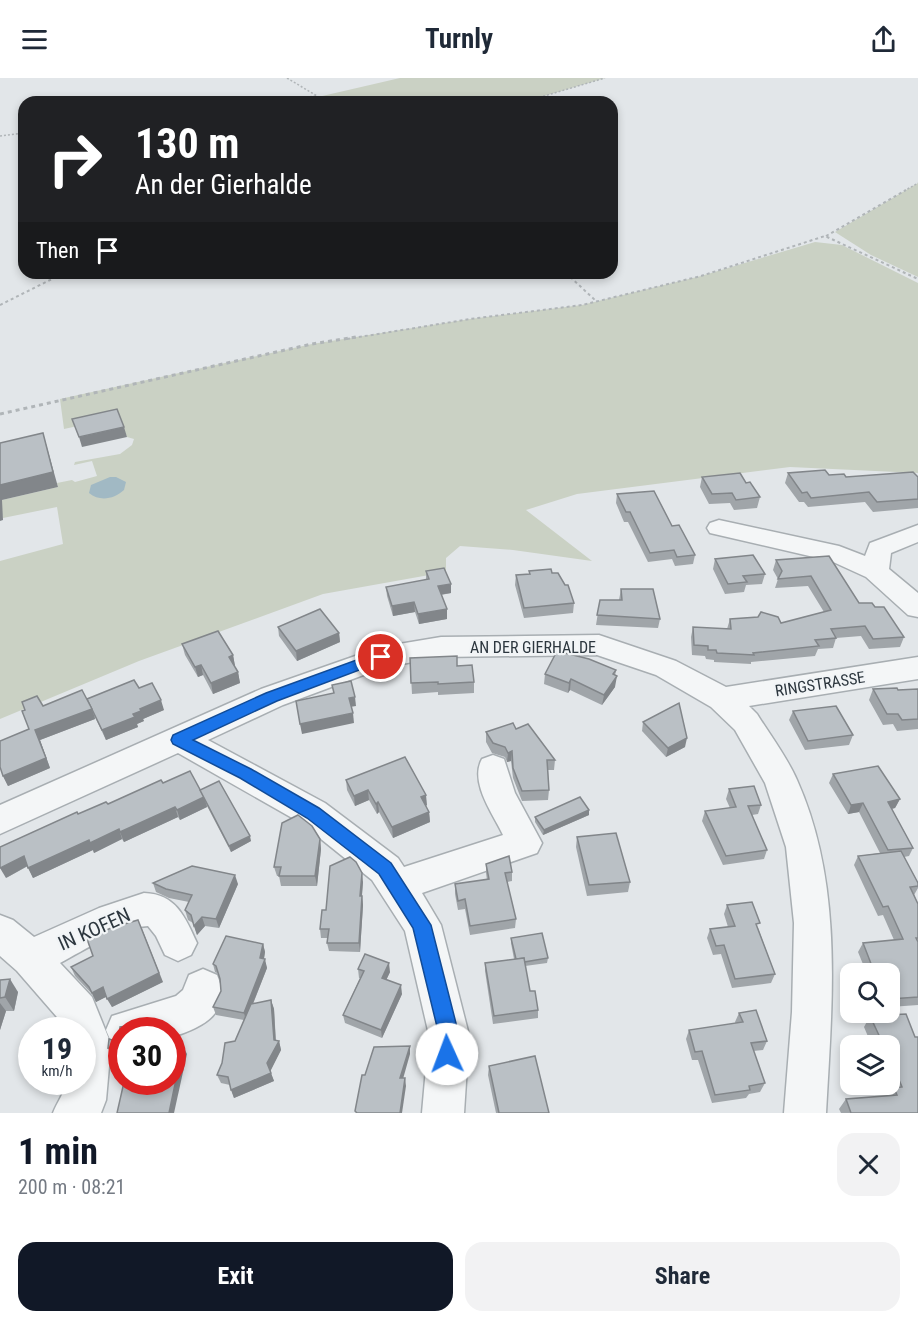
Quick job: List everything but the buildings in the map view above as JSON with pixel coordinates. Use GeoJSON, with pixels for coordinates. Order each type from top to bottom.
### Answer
{"type":"FeatureCollection","features":[{"type":"Feature","properties":{"kind":"street"},"geometry":{"type":"LineString","coordinates":[[719,528],[839,554],[876,571],[918,608]]}},
{"type":"Feature","properties":{"kind":"street"},"geometry":{"type":"LineString","coordinates":[[876,571],[879,549],[918,533]]}},
{"type":"Feature","properties":{"kind":"street","name":"AN DER GIERHALDE"},"geometry":{"type":"LineString","coordinates":[[0,820],[272,697],[381,657],[441,647],[599,645],[666,668],[722,699],[746,722],[781,781],[803,847],[813,924],[812,1012],[805,1113]]}},
{"type":"Feature","properties":{"kind":"street","name":"RINGSTRASSE"},"geometry":{"type":"LineString","coordinates":[[722,699],[918,668]]}},
{"type":"Feature","properties":{"kind":"street"},"geometry":{"type":"LineString","coordinates":[[179,740],[313,813],[385,869],[422,925],[449,1035],[442,1113]]}},
{"type":"Feature","properties":{"kind":"street"},"geometry":{"type":"LineString","coordinates":[[396,886],[525,843],[499,794],[493,768]]}},
{"type":"Feature","properties":{"kind":"street","name":"IN KOFEN"},"geometry":{"type":"LineString","coordinates":[[30,958],[120,916],[140,910],[154,910],[166,919],[178,943]]}},
{"type":"Feature","properties":{"kind":"street"},"geometry":{"type":"LineString","coordinates":[[0,932],[30,958],[78,1011],[108,1032]]}},
{"type":"Feature","properties":{"kind":"street"},"geometry":{"type":"LineString","coordinates":[[173,1017],[186,1013],[201,1001],[203,988]]}},
{"type":"Feature","properties":{"kind":"street"},"geometry":{"type":"LineString","coordinates":[[74,1113],[85,1100],[108,1047]]}},
{"type":"Feature","properties":{"kind":"path"},"geometry":{"type":"LineString","coordinates":[[287,78],[316,96]]}},
{"type":"Feature","properties":{"kind":"path"},"geometry":{"type":"LineString","coordinates":[[544,96],[605,78]]}},
{"type":"Feature","properties":{"kind":"path"},"geometry":{"type":"LineString","coordinates":[[0,136],[18,134]]}},
{"type":"Feature","properties":{"kind":"path"},"geometry":{"type":"LineString","coordinates":[[0,414],[312,344],[597,302],[701,276],[825,236],[918,183]]}},
{"type":"Feature","properties":{"kind":"path"},"geometry":{"type":"LineString","coordinates":[[825,236],[918,279]]}},
{"type":"Feature","properties":{"kind":"path"},"geometry":{"type":"LineString","coordinates":[[0,305],[52,279]]}},
{"type":"Feature","properties":{"kind":"path"},"geometry":{"type":"LineString","coordinates":[[572,279],[597,302]]}},
{"type":"Feature","properties":{"kind":"shaded area"},"geometry":{"type":"Polygon","coordinates":[[[400,78],[605,78],[544,96],[322,96],[400,78]]]}},
{"type":"Feature","properties":{"kind":"shaded area"},"geometry":{"type":"Polygon","coordinates":[[[918,183],[918,277],[871,255],[835,232],[918,183]]]}},
{"type":"Feature","properties":{"kind":"shaded area"},"geometry":{"type":"Polygon","coordinates":[[[815,242],[842,245],[918,283],[918,473],[790,467],[577,494],[526,510],[592,561],[513,550],[460,546],[446,558],[446,572],[323,594],[139,661],[0,719],[0,561],[63,544],[57,507],[3,518],[0,505],[2,505],[2,500],[58,487],[57,483],[72,480],[75,482],[97,476],[92,461],[74,465],[75,462],[120,454],[132,445],[134,439],[127,437],[119,417],[64,429],[60,399],[312,344],[470,319],[582,305],[701,276],[815,242]]]}},
{"type":"Feature","properties":{"kind":"water"},"geometry":{"type":"Polygon","coordinates":[[[110,477],[126,482],[124,490],[116,496],[107,498],[98,498],[89,493],[91,485],[110,477]]]}},
{"type":"Feature","properties":{"kind":"route"},"geometry":{"type":"LineString","coordinates":[[381,657],[272,697],[179,740],[313,813],[385,869],[422,925],[449,1035],[447,1054]]}}]}
